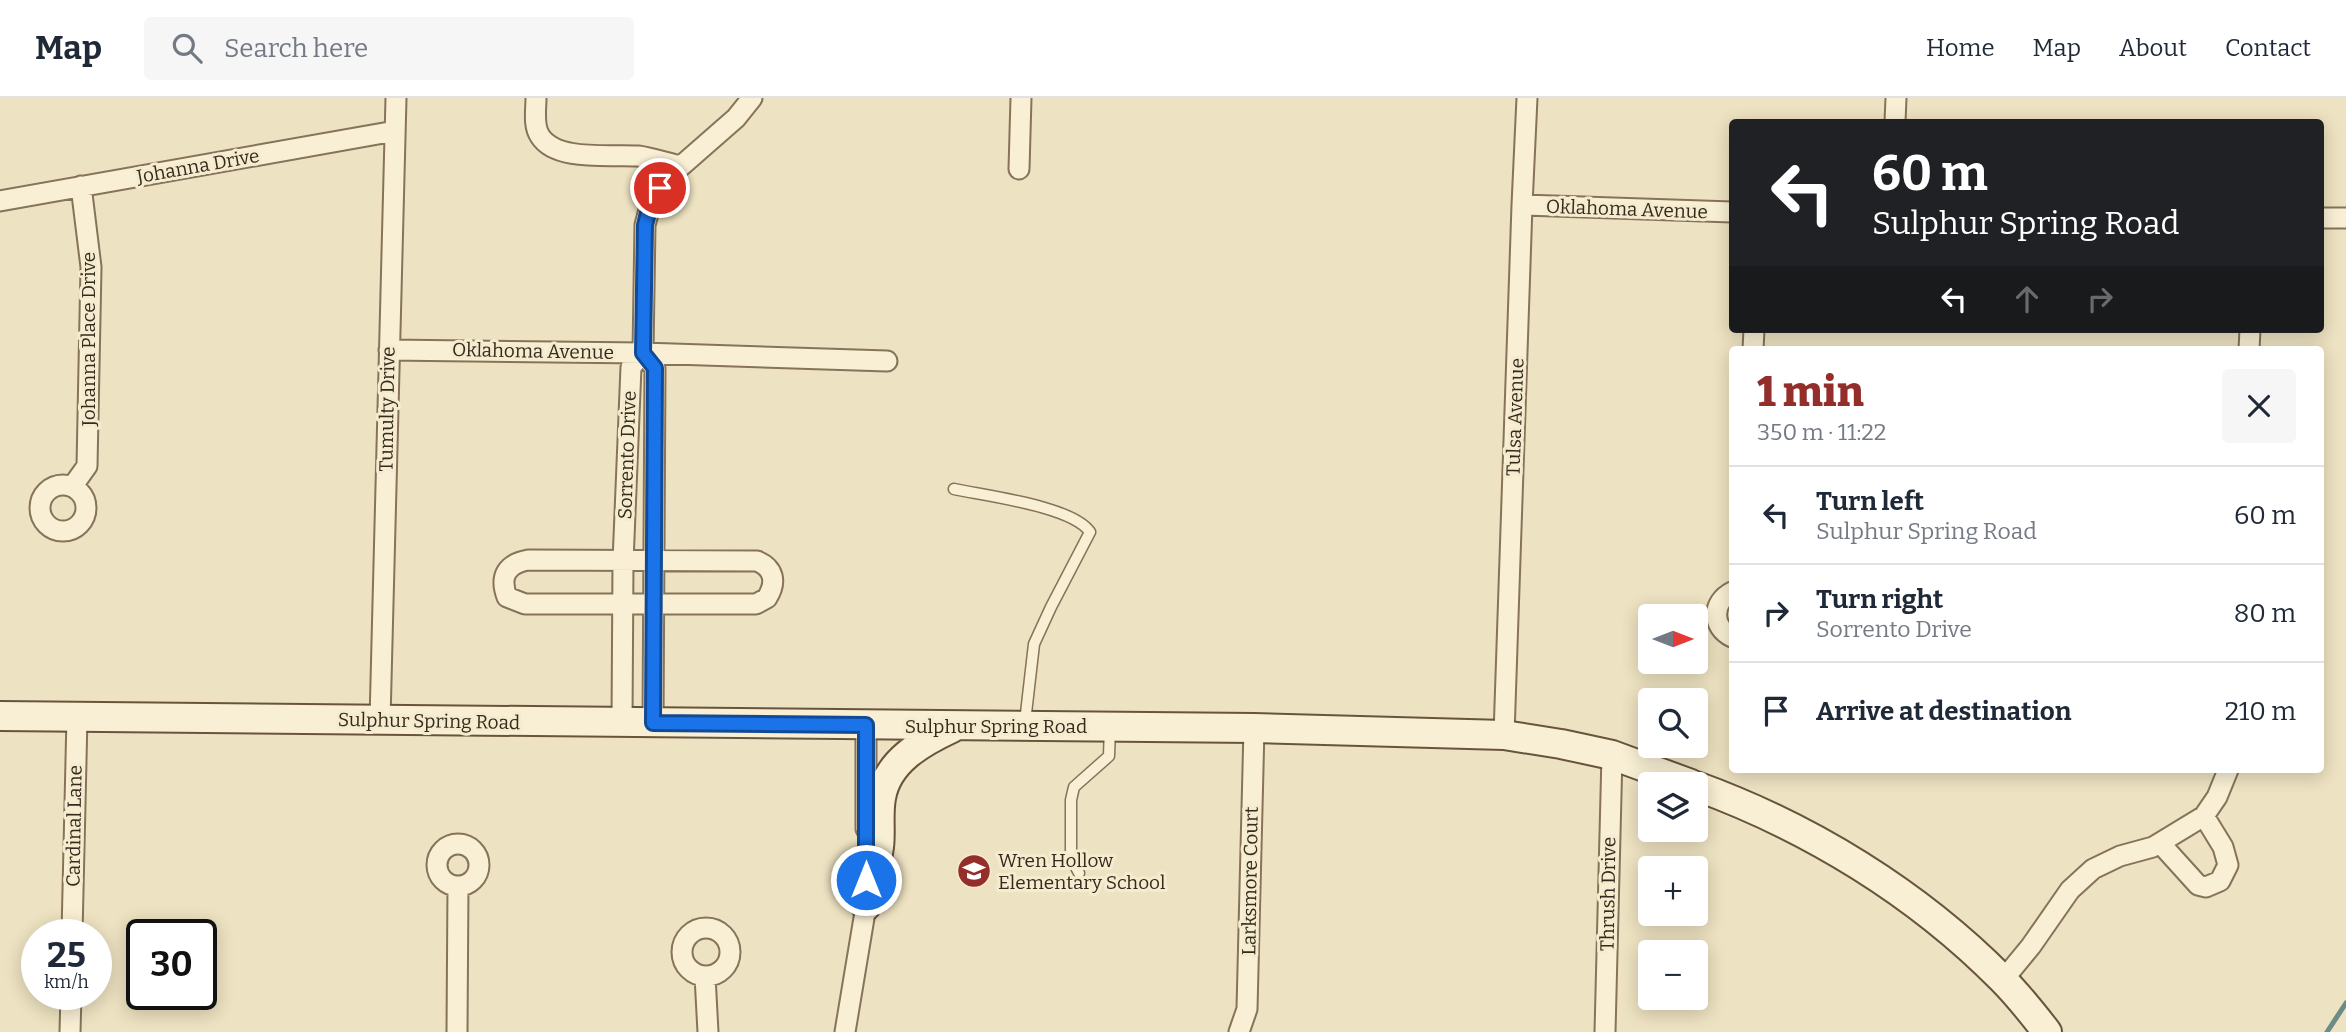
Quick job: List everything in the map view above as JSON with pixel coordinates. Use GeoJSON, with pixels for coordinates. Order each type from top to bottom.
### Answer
{"type":"FeatureCollection","features":[{"type":"Feature","properties":{"kind":"main road","name":"Sulphur Spring Road"},"geometry":{"type":"LineString","coordinates":[[0,716],[1254,728],[1504,736],[1612,755],[1658,772]]}},
{"type":"Feature","properties":{"kind":"main road"},"geometry":{"type":"LineString","coordinates":[[866,906],[879,847],[881,797],[887,779],[900,762],[926,740],[957,726]]}},
{"type":"Feature","properties":{"kind":"main road","name":"Sulphur Spring Road"},"geometry":{"type":"LineString","coordinates":[[1708,790],[1779,821],[1872,873],[1922,909],[2003,979],[2047,1032]]}},
{"type":"Feature","properties":{"kind":"street","name":"Tumulty Drive"},"geometry":{"type":"LineString","coordinates":[[380,720],[396,98]]}},
{"type":"Feature","properties":{"kind":"street"},"geometry":{"type":"LineString","coordinates":[[536,98],[537,130],[550,146],[561,151],[589,155],[641,156],[681,166]]}},
{"type":"Feature","properties":{"kind":"street","name":"Sorrento Drive"},"geometry":{"type":"LineString","coordinates":[[653,723],[655,368],[643,353],[645,225],[650,205],[660,188],[681,166],[728,126],[752,98]]}},
{"type":"Feature","properties":{"kind":"street"},"geometry":{"type":"LineString","coordinates":[[1019,169],[1021,98]]}},
{"type":"Feature","properties":{"kind":"street","name":"Tulsa Avenue"},"geometry":{"type":"LineString","coordinates":[[1504,736],[1527,98]]}},
{"type":"Feature","properties":{"kind":"street"},"geometry":{"type":"LineString","coordinates":[[1895,119],[1896,98]]}},
{"type":"Feature","properties":{"kind":"street","name":"Johanna Drive"},"geometry":{"type":"LineString","coordinates":[[0,201],[396,131]]}},
{"type":"Feature","properties":{"kind":"street","name":"Johanna Place Drive"},"geometry":{"type":"LineString","coordinates":[[72,487],[87,466],[91,268],[81,186]]}},
{"type":"Feature","properties":{"kind":"street","name":"Oklahoma Avenue"},"geometry":{"type":"LineString","coordinates":[[1522,205],[1729,212]]}},
{"type":"Feature","properties":{"kind":"street"},"geometry":{"type":"LineString","coordinates":[[2324,218],[2346,218]]}},
{"type":"Feature","properties":{"kind":"street","name":"Oklahoma Avenue"},"geometry":{"type":"LineString","coordinates":[[389,350],[643,353],[887,361]]}},
{"type":"Feature","properties":{"kind":"street","name":"Sorrento Drive"},"geometry":{"type":"LineString","coordinates":[[622,722],[623,562],[631,367],[643,353]]}},
{"type":"Feature","properties":{"kind":"street"},"geometry":{"type":"LineString","coordinates":[[528,560],[655,560],[757,561],[766,565],[774,582],[767,598],[755,604],[654,606],[525,604],[507,597],[503,584],[507,570],[517,562],[528,560]]}},
{"type":"Feature","properties":{"kind":"street"},"geometry":{"type":"LineString","coordinates":[[1729,594],[1719,603],[1716,618],[1723,631],[1729,635]]}},
{"type":"Feature","properties":{"kind":"street","name":"Cardinal Lane"},"geometry":{"type":"LineString","coordinates":[[72,919],[77,717]]}},
{"type":"Feature","properties":{"kind":"street"},"geometry":{"type":"LineString","coordinates":[[845,1032],[866,906],[866,725]]}},
{"type":"Feature","properties":{"kind":"street","name":"Larksmore Court"},"geometry":{"type":"LineString","coordinates":[[1239,1032],[1247,1009],[1254,728]]}},
{"type":"Feature","properties":{"kind":"street","name":"Thrush Drive"},"geometry":{"type":"LineString","coordinates":[[1605,1032],[1612,755]]}},
{"type":"Feature","properties":{"kind":"street"},"geometry":{"type":"LineString","coordinates":[[2003,979],[2031,946],[2070,890],[2093,869],[2120,856],[2153,847],[2204,816],[2217,797],[2227,773]]}},
{"type":"Feature","properties":{"kind":"street"},"geometry":{"type":"LineString","coordinates":[[2160,843],[2198,885],[2206,887],[2220,881],[2228,865],[2223,847],[2204,816]]}},
{"type":"Feature","properties":{"kind":"street"},"geometry":{"type":"LineString","coordinates":[[457,1032],[458,886]]}},
{"type":"Feature","properties":{"kind":"street"},"geometry":{"type":"LineString","coordinates":[[705,976],[708,1032]]}},
{"type":"Feature","properties":{"kind":"street"},"geometry":{"type":"LineString","coordinates":[[70,1032],[71,1010]]}},
{"type":"Feature","properties":{"kind":"lane"},"geometry":{"type":"LineString","coordinates":[[954,489],[1056,510],[1090,532],[1034,644],[1025,726]]}},
{"type":"Feature","properties":{"kind":"lane"},"geometry":{"type":"LineString","coordinates":[[1079,873],[1070,858],[1070,800],[1074,787],[1081,778],[1109,756],[1110,727]]}},
{"type":"Feature","properties":{"kind":"waterway"},"geometry":{"type":"LineString","coordinates":[[2327,1032],[2346,1003]]}},
{"type":"Feature","properties":{"kind":"place","name":"Wren Hollow Elementary School"},"geometry":{"type":"Point","coordinates":[974,871]}},
{"type":"Feature","properties":{"kind":"route"},"geometry":{"type":"LineString","coordinates":[[660,188],[650,205],[644,246],[643,353],[655,368],[653,723],[866,725],[866,880]]}}]}
